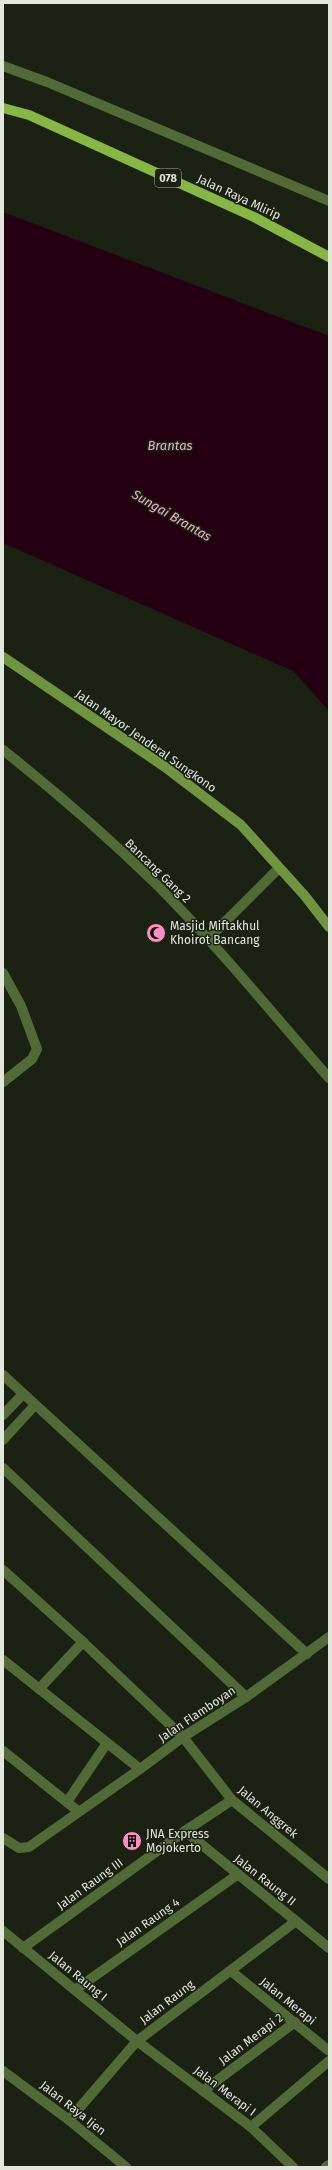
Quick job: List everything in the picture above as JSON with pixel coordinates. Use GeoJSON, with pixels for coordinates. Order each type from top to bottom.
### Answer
{"type":"FeatureCollection","features":[{"type":"Feature","properties":{"kind":"main road","name":"Jalan Raya Mlirip"},"geometry":{"type":"LineString","coordinates":[[3,108],[29,115],[239,210],[329,257]]}},
{"type":"Feature","properties":{"kind":"main road","name":"Jalan Mayor Jenderal Sungkono"},"geometry":{"type":"LineString","coordinates":[[3,657],[178,777],[241,825],[329,927]]}},
{"type":"Feature","properties":{"kind":"street"},"geometry":{"type":"LineString","coordinates":[[3,66],[47,82],[329,201]]}},
{"type":"Feature","properties":{"kind":"street","name":"Bancang Gang 2"},"geometry":{"type":"LineString","coordinates":[[3,750],[48,786],[155,883],[208,939],[329,1078]]}},
{"type":"Feature","properties":{"kind":"street"},"geometry":{"type":"LineString","coordinates":[[208,939],[279,868]]}},
{"type":"Feature","properties":{"kind":"street"},"geometry":{"type":"LineString","coordinates":[[3,973],[21,1006],[37,1044],[37,1049],[32,1059],[3,1082]]}},
{"type":"Feature","properties":{"kind":"street"},"geometry":{"type":"LineString","coordinates":[[3,1375],[307,1654]]}},
{"type":"Feature","properties":{"kind":"street"},"geometry":{"type":"LineString","coordinates":[[3,1415],[23,1394]]}},
{"type":"Feature","properties":{"kind":"street"},"geometry":{"type":"LineString","coordinates":[[3,1440],[35,1405]]}},
{"type":"Feature","properties":{"kind":"street"},"geometry":{"type":"LineString","coordinates":[[3,1468],[246,1697]]}},
{"type":"Feature","properties":{"kind":"street","name":"Jalan Anggrek"},"geometry":{"type":"LineString","coordinates":[[3,1570],[83,1642],[183,1737],[232,1800],[329,1879]]}},
{"type":"Feature","properties":{"kind":"street","name":"Jalan Flamboyan"},"geometry":{"type":"LineString","coordinates":[[3,1838],[15,1847],[29,1847],[183,1737],[246,1697],[329,1638]]}},
{"type":"Feature","properties":{"kind":"street"},"geometry":{"type":"LineString","coordinates":[[39,1689],[83,1642]]}},
{"type":"Feature","properties":{"kind":"street"},"geometry":{"type":"LineString","coordinates":[[3,1660],[140,1769]]}},
{"type":"Feature","properties":{"kind":"street"},"geometry":{"type":"LineString","coordinates":[[67,1802],[107,1743]]}},
{"type":"Feature","properties":{"kind":"street"},"geometry":{"type":"LineString","coordinates":[[3,1751],[78,1811]]}},
{"type":"Feature","properties":{"kind":"street","name":"Jalan Raung III"},"geometry":{"type":"LineString","coordinates":[[23,1948],[185,1831],[232,1800]]}},
{"type":"Feature","properties":{"kind":"street","name":"Jalan Raung II"},"geometry":{"type":"LineString","coordinates":[[185,1831],[237,1875],[329,1948]]}},
{"type":"Feature","properties":{"kind":"street","name":"Jalan Raung 4"},"geometry":{"type":"LineString","coordinates":[[75,1990],[237,1875]]}},
{"type":"Feature","properties":{"kind":"street","name":"Jalan Raung"},"geometry":{"type":"LineString","coordinates":[[69,2120],[137,2041],[296,1921]]}},
{"type":"Feature","properties":{"kind":"street","name":"Jalan Raung I"},"geometry":{"type":"LineString","coordinates":[[3,1931],[137,2041]]}},
{"type":"Feature","properties":{"kind":"street","name":"Jalan Merapi"},"geometry":{"type":"LineString","coordinates":[[231,1970],[329,2051]]}},
{"type":"Feature","properties":{"kind":"street","name":"Jalan Merapi 2"},"geometry":{"type":"LineString","coordinates":[[203,2091],[295,2022]]}},
{"type":"Feature","properties":{"kind":"street","name":"Jalan Merapi I"},"geometry":{"type":"LineString","coordinates":[[137,2041],[251,2127],[293,2167]]}},
{"type":"Feature","properties":{"kind":"street"},"geometry":{"type":"LineString","coordinates":[[251,2127],[329,2061]]}},
{"type":"Feature","properties":{"kind":"street","name":"Jalan Raya Ijen"},"geometry":{"type":"LineString","coordinates":[[3,2071],[69,2120],[126,2167]]}},
{"type":"Feature","properties":{"kind":"water","name":"Brantas"},"geometry":{"type":"Polygon","coordinates":[[[3,212],[329,336],[329,711],[293,671],[3,543],[3,212]]]}},
{"type":"Feature","properties":{"kind":"place","name":"Masjid Miftakhul Khoirot Bancang"},"geometry":{"type":"Point","coordinates":[156,933]}},
{"type":"Feature","properties":{"kind":"place","name":"JNA Express Mojokerto"},"geometry":{"type":"Point","coordinates":[132,1841]}},
{"type":"Feature","properties":{"kind":"water label","name":"Sungai Brantas"},"geometry":{"type":"Point","coordinates":[172,515]}}]}
